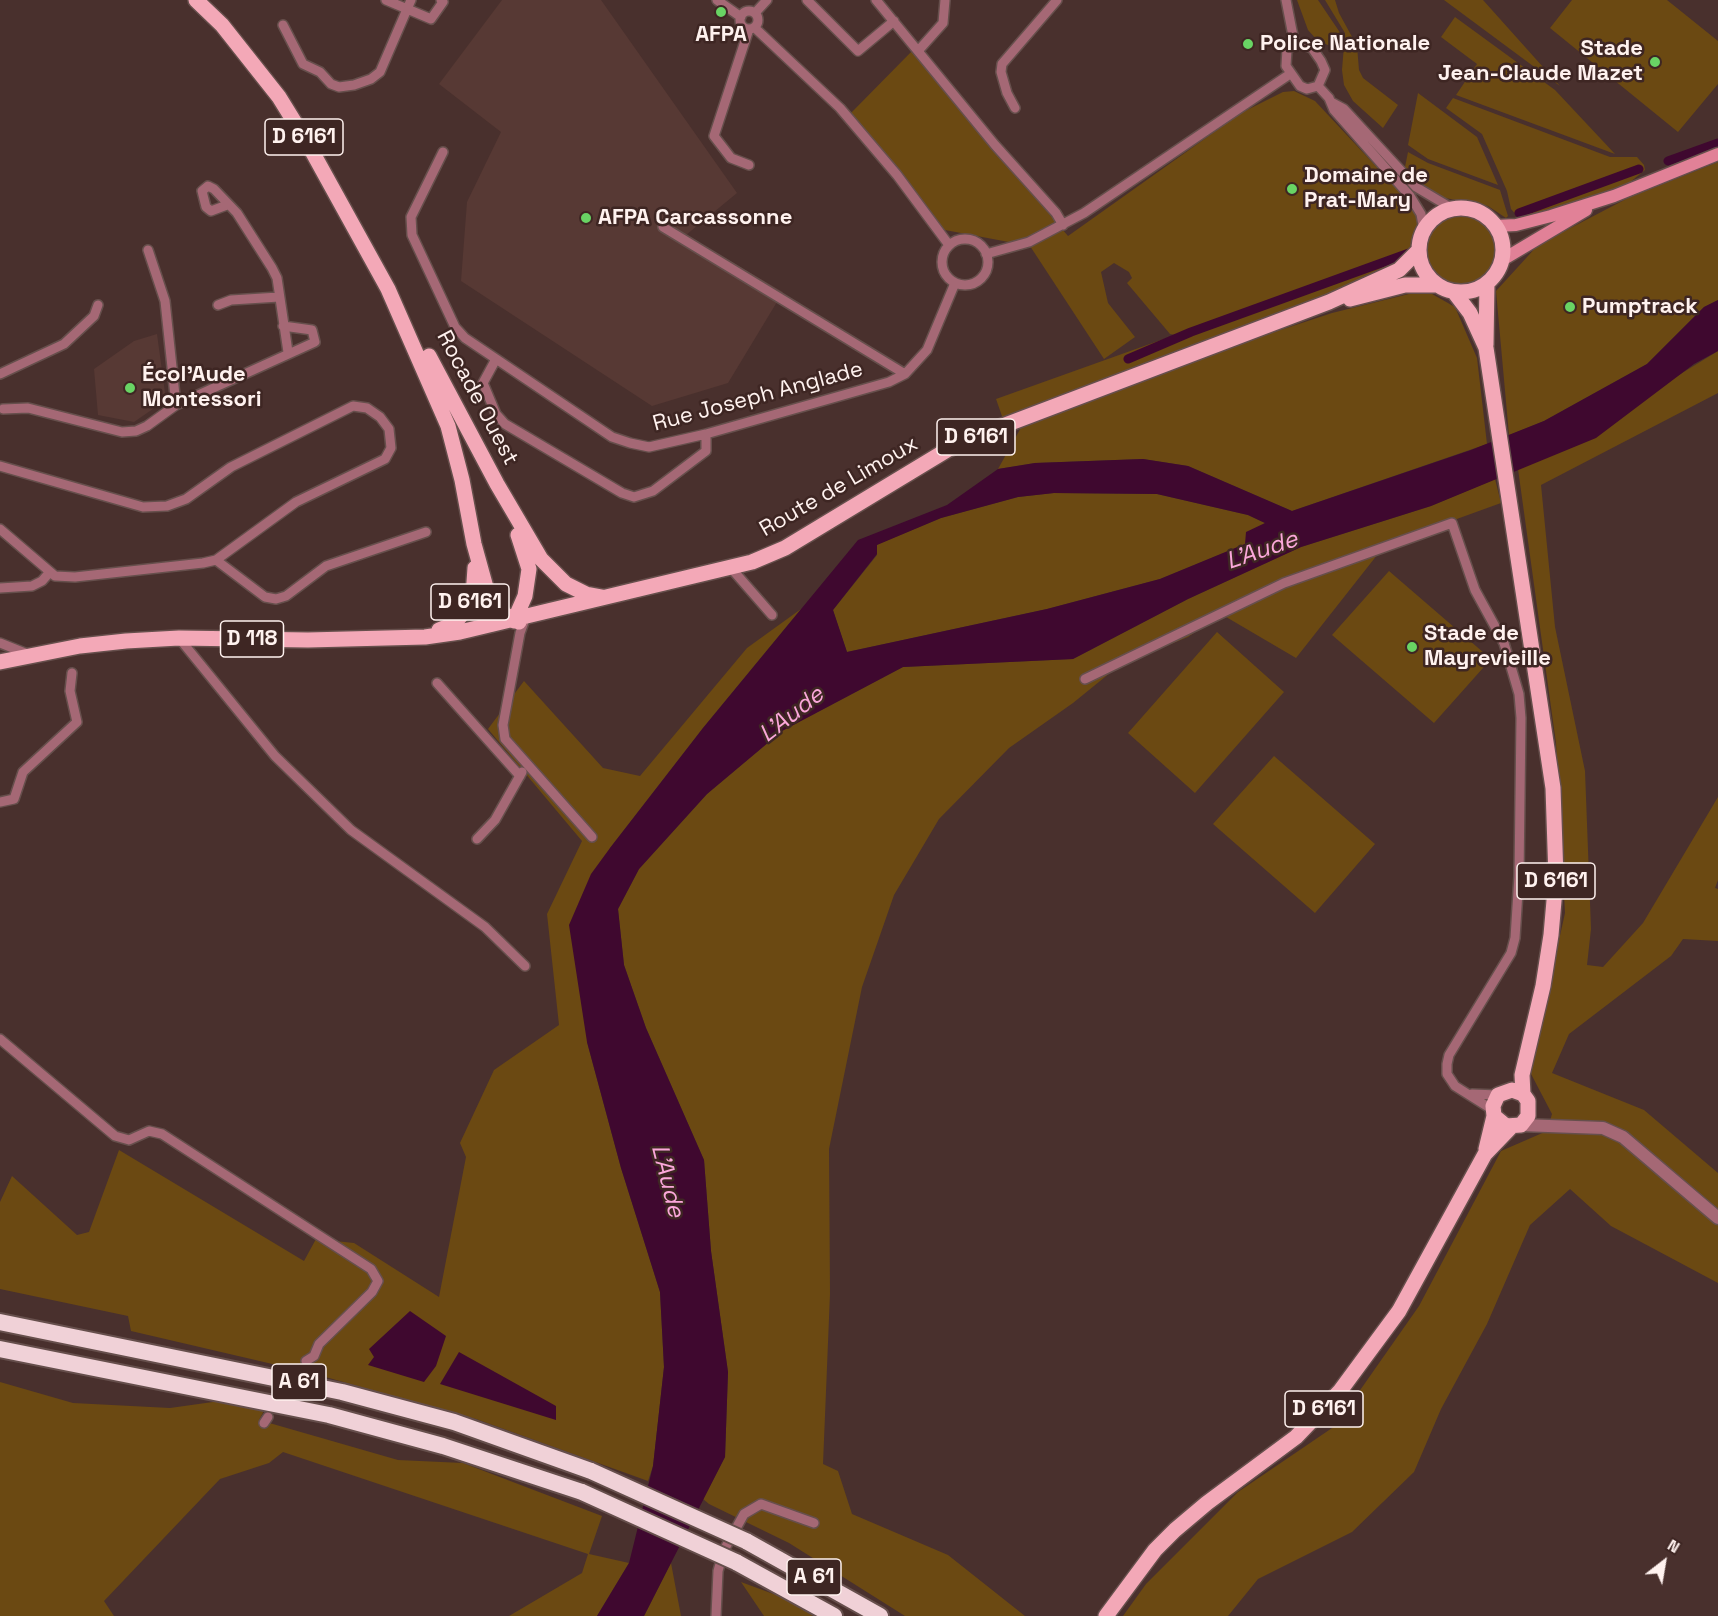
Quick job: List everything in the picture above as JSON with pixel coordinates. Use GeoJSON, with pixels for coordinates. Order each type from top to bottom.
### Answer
{"type":"FeatureCollection","features":[{"type":"Feature","properties":{"kind":"highway","name":"A 61"},"geometry":{"type":"LineString","coordinates":[[0,1322],[342,1392],[465,1426],[591,1471],[679,1509],[746,1541],[880,1616]]}},
{"type":"Feature","properties":{"kind":"highway","name":"A 61"},"geometry":{"type":"LineString","coordinates":[[0,1349],[329,1415],[443,1446],[582,1492],[736,1562],[834,1616]]}},
{"type":"Feature","properties":{"kind":"main road","name":"Rocade Ouest"},"geometry":{"type":"LineString","coordinates":[[196,0],[228,33],[279,97],[308,144],[388,289],[420,337],[496,484],[541,559],[567,584],[586,594],[605,598]]}},
{"type":"Feature","properties":{"kind":"main road"},"geometry":{"type":"LineString","coordinates":[[1496,226],[1535,220],[1614,196],[1718,154]]}},
{"type":"Feature","properties":{"kind":"main road"},"geometry":{"type":"LineString","coordinates":[[1502,260],[1522,246],[1614,196]]}},
{"type":"Feature","properties":{"kind":"main road"},"geometry":{"type":"LineString","coordinates":[[1453,209],[1477,211],[1496,226],[1503,242],[1502,260],[1497,273],[1487,283],[1471,291],[1454,292],[1437,285],[1424,269],[1419,250],[1424,231],[1436,216],[1453,209]]}},
{"type":"Feature","properties":{"kind":"main road","name":"D 6161"},"geometry":{"type":"LineString","coordinates":[[1329,302],[1399,270],[1419,250]]}},
{"type":"Feature","properties":{"kind":"main road","name":"D 6161"},"geometry":{"type":"LineString","coordinates":[[1487,283],[1486,348],[1553,788],[1556,878],[1545,976],[1527,1048],[1522,1076],[1522,1094]]}},
{"type":"Feature","properties":{"kind":"main road","name":"D 6161"},"geometry":{"type":"LineString","coordinates":[[1329,302],[1405,285],[1437,285]]}},
{"type":"Feature","properties":{"kind":"main road","name":"Rocade Ouest"},"geometry":{"type":"LineString","coordinates":[[388,289],[448,426],[462,480],[474,544],[487,591],[500,612],[519,626]]}},
{"type":"Feature","properties":{"kind":"main road","name":"D 6161"},"geometry":{"type":"LineString","coordinates":[[1454,292],[1470,314],[1486,348]]}},
{"type":"Feature","properties":{"kind":"main road","name":"Route de Limoux"},"geometry":{"type":"LineString","coordinates":[[635,592],[731,568],[784,548],[911,470],[992,430],[1329,302]]}},
{"type":"Feature","properties":{"kind":"main road","name":"D 6161"},"geometry":{"type":"LineString","coordinates":[[496,484],[523,546],[529,569],[519,626]]}},
{"type":"Feature","properties":{"kind":"main road","name":"Rocade Ouest"},"geometry":{"type":"LineString","coordinates":[[425,637],[454,624],[465,611],[476,582],[474,544]]}},
{"type":"Feature","properties":{"kind":"main road","name":"D 6161"},"geometry":{"type":"LineString","coordinates":[[519,626],[609,604],[635,592]]}},
{"type":"Feature","properties":{"kind":"main road","name":"D 6161"},"geometry":{"type":"LineString","coordinates":[[519,626],[605,598],[635,592]]}},
{"type":"Feature","properties":{"kind":"main road","name":"D 118"},"geometry":{"type":"LineString","coordinates":[[0,662],[80,646],[179,638],[308,640],[425,637],[519,626]]}},
{"type":"Feature","properties":{"kind":"main road","name":"D 6161"},"geometry":{"type":"LineString","coordinates":[[1502,1093],[1527,1048]]}},
{"type":"Feature","properties":{"kind":"main road"},"geometry":{"type":"LineString","coordinates":[[1502,1093],[1522,1094],[1528,1101],[1530,1111],[1516,1126],[1501,1124],[1494,1113],[1502,1093]]}},
{"type":"Feature","properties":{"kind":"main road","name":"D 6161"},"geometry":{"type":"LineString","coordinates":[[1106,1616],[1155,1550],[1175,1530],[1207,1503],[1296,1437],[1340,1391],[1398,1311],[1485,1154],[1494,1113]]}},
{"type":"Feature","properties":{"kind":"main road","name":"D 6161"},"geometry":{"type":"LineString","coordinates":[[1485,1154],[1516,1126]]}},
{"type":"Feature","properties":{"kind":"street"},"geometry":{"type":"LineString","coordinates":[[386,0],[409,5],[431,19],[443,2],[441,0]]}},
{"type":"Feature","properties":{"kind":"street"},"geometry":{"type":"LineString","coordinates":[[717,0],[741,17],[742,25],[752,29],[840,108],[897,175],[949,245]]}},
{"type":"Feature","properties":{"kind":"street"},"geometry":{"type":"LineString","coordinates":[[754,13],[767,0]]}},
{"type":"Feature","properties":{"kind":"street"},"geometry":{"type":"LineString","coordinates":[[807,0],[858,51],[894,21]]}},
{"type":"Feature","properties":{"kind":"street"},"geometry":{"type":"LineString","coordinates":[[876,0],[995,145],[1047,202],[1063,225]]}},
{"type":"Feature","properties":{"kind":"street"},"geometry":{"type":"LineString","coordinates":[[918,51],[943,23],[945,0]]}},
{"type":"Feature","properties":{"kind":"street"},"geometry":{"type":"LineString","coordinates":[[1015,108],[1007,93],[1001,72],[1002,64],[1057,0]]}},
{"type":"Feature","properties":{"kind":"street"},"geometry":{"type":"LineString","coordinates":[[1286,0],[1295,46]]}},
{"type":"Feature","properties":{"kind":"street"},"geometry":{"type":"LineString","coordinates":[[283,24],[303,64],[320,72],[331,84],[339,87],[371,79],[380,72],[409,5]]}},
{"type":"Feature","properties":{"kind":"street"},"geometry":{"type":"LineString","coordinates":[[741,17],[746,12],[754,13]]}},
{"type":"Feature","properties":{"kind":"street"},"geometry":{"type":"LineString","coordinates":[[749,165],[731,158],[714,135],[752,29],[758,20],[754,13]]}},
{"type":"Feature","properties":{"kind":"street"},"geometry":{"type":"LineString","coordinates":[[1304,45],[1312,48],[1321,61],[1325,70],[1318,86],[1308,89],[1300,86],[1290,74],[1285,58],[1287,49],[1295,46],[1304,45]]}},
{"type":"Feature","properties":{"kind":"street"},"geometry":{"type":"LineString","coordinates":[[986,254],[1029,242],[1063,225],[1168,158],[1290,74]]}},
{"type":"Feature","properties":{"kind":"street"},"geometry":{"type":"LineString","coordinates":[[1318,86],[1331,102],[1334,110],[1410,196],[1421,214],[1424,231]]}},
{"type":"Feature","properties":{"kind":"street"},"geometry":{"type":"LineString","coordinates":[[1331,102],[1344,109],[1416,187],[1453,209]]}},
{"type":"Feature","properties":{"kind":"street","name":"Rue Joseph Anglade"},"geometry":{"type":"LineString","coordinates":[[443,152],[411,217],[412,235],[455,327],[465,338],[496,359],[612,436],[630,444],[649,447],[706,434],[889,382],[906,374],[927,350],[955,283]]}},
{"type":"Feature","properties":{"kind":"street"},"geometry":{"type":"LineString","coordinates":[[227,204],[237,213],[277,278],[288,352]]}},
{"type":"Feature","properties":{"kind":"street"},"geometry":{"type":"LineString","coordinates":[[663,227],[906,374]]}},
{"type":"Feature","properties":{"kind":"street"},"geometry":{"type":"LineString","coordinates":[[957,240],[971,240],[986,254],[987,269],[982,277],[966,285],[955,283],[944,273],[942,256],[949,245],[957,240]]}},
{"type":"Feature","properties":{"kind":"street"},"geometry":{"type":"LineString","coordinates":[[148,250],[165,301],[176,405]]}},
{"type":"Feature","properties":{"kind":"street"},"geometry":{"type":"LineString","coordinates":[[218,305],[231,300],[279,297]]}},
{"type":"Feature","properties":{"kind":"street"},"geometry":{"type":"LineString","coordinates":[[0,374],[64,344],[94,316],[98,305]]}},
{"type":"Feature","properties":{"kind":"street"},"geometry":{"type":"LineString","coordinates":[[0,420],[2,407],[28,408],[122,432],[147,426],[176,405],[288,352],[315,342],[312,330],[283,326]]}},
{"type":"Feature","properties":{"kind":"street"},"geometry":{"type":"LineString","coordinates":[[496,359],[483,383],[496,414],[505,424],[622,494],[634,497],[653,491],[706,451],[706,434]]}},
{"type":"Feature","properties":{"kind":"street"},"geometry":{"type":"LineString","coordinates":[[0,466],[143,507],[167,506],[186,499],[231,467],[353,406],[368,408],[380,417],[389,429],[391,448],[385,459],[329,484],[296,502],[216,560],[75,577],[55,576],[0,530]]}},
{"type":"Feature","properties":{"kind":"street"},"geometry":{"type":"LineString","coordinates":[[1085,679],[1284,584],[1452,523],[1474,590],[1504,643],[1519,694],[1521,718],[1520,876],[1515,938],[1511,953],[1449,1054],[1447,1064],[1447,1074],[1455,1086],[1472,1094],[1494,1113]]}},
{"type":"Feature","properties":{"kind":"street"},"geometry":{"type":"LineString","coordinates":[[216,560],[265,597],[276,599],[286,596],[326,566],[426,532]]}},
{"type":"Feature","properties":{"kind":"street"},"geometry":{"type":"LineString","coordinates":[[731,568],[772,615]]}},
{"type":"Feature","properties":{"kind":"street"},"geometry":{"type":"LineString","coordinates":[[0,588],[32,586],[42,581],[49,573]]}},
{"type":"Feature","properties":{"kind":"street"},"geometry":{"type":"LineString","coordinates":[[519,626],[503,726],[505,739],[592,837]]}},
{"type":"Feature","properties":{"kind":"street"},"geometry":{"type":"LineString","coordinates":[[179,638],[275,756],[351,830],[485,927],[525,966]]}},
{"type":"Feature","properties":{"kind":"street"},"geometry":{"type":"LineString","coordinates":[[0,642],[33,655]]}},
{"type":"Feature","properties":{"kind":"street"},"geometry":{"type":"LineString","coordinates":[[0,802],[14,799],[23,772],[77,722],[70,691],[72,673]]}},
{"type":"Feature","properties":{"kind":"street"},"geometry":{"type":"LineString","coordinates":[[437,683],[520,776]]}},
{"type":"Feature","properties":{"kind":"street"},"geometry":{"type":"LineString","coordinates":[[477,839],[495,820],[526,765]]}},
{"type":"Feature","properties":{"kind":"street"},"geometry":{"type":"LineString","coordinates":[[0,1039],[115,1136],[129,1140],[149,1131],[162,1134],[371,1269],[378,1281],[372,1292],[319,1344],[314,1356],[306,1361]]}},
{"type":"Feature","properties":{"kind":"street"},"geometry":{"type":"LineString","coordinates":[[1472,1094],[1502,1093]]}},
{"type":"Feature","properties":{"kind":"street"},"geometry":{"type":"LineString","coordinates":[[1530,1111],[1547,1124]]}},
{"type":"Feature","properties":{"kind":"street"},"geometry":{"type":"LineString","coordinates":[[1516,1126],[1547,1124],[1603,1128],[1623,1137],[1718,1218]]}},
{"type":"Feature","properties":{"kind":"street"},"geometry":{"type":"LineString","coordinates":[[716,1616],[718,1571],[724,1550],[744,1514],[761,1504],[814,1523]]}},
{"type":"Feature","properties":{"kind":"shaded area","name":"AFPA Carcassonne"},"geometry":{"type":"Polygon","coordinates":[[[502,0],[601,0],[737,193],[686,235],[783,292],[728,383],[652,406],[461,281],[467,202],[501,132],[439,84],[502,0]]]}},
{"type":"Feature","properties":{"kind":"shaded area"},"geometry":{"type":"Polygon","coordinates":[[[1297,0],[1318,0],[1341,34],[1339,42],[1330,46],[1317,40],[1308,30],[1297,0]]]}},
{"type":"Feature","properties":{"kind":"shaded area"},"geometry":{"type":"Polygon","coordinates":[[[1325,0],[1335,0],[1339,13],[1357,46],[1359,70],[1363,78],[1398,105],[1383,128],[1353,101],[1344,85],[1342,70],[1345,33],[1325,0]]]}},
{"type":"Feature","properties":{"kind":"shaded area"},"geometry":{"type":"Polygon","coordinates":[[[1444,0],[1483,0],[1560,86],[1444,0]]]}},
{"type":"Feature","properties":{"kind":"shaded area","name":"Stade Jean-Claude Mazet"},"geometry":{"type":"Polygon","coordinates":[[[1572,0],[1667,0],[1718,41],[1718,84],[1678,132],[1550,28],[1572,0]]]}},
{"type":"Feature","properties":{"kind":"shaded area"},"geometry":{"type":"Polygon","coordinates":[[[1455,17],[1555,90],[1615,154],[1456,95],[1477,64],[1441,37],[1455,17]]]}},
{"type":"Feature","properties":{"kind":"shaded area"},"geometry":{"type":"Polygon","coordinates":[[[912,51],[1068,236],[1241,113],[1283,92],[1294,91],[1315,101],[1401,193],[1419,219],[1415,243],[1408,258],[1389,272],[1003,419],[996,399],[1175,335],[1170,334],[1127,283],[1132,278],[1129,272],[1114,263],[1101,272],[1108,303],[1135,337],[1104,359],[1030,246],[929,227],[850,114],[912,51]]]}},
{"type":"Feature","properties":{"kind":"shaded area"},"geometry":{"type":"Polygon","coordinates":[[[1418,93],[1477,137],[1498,185],[1428,159],[1408,145],[1418,93]]]}},
{"type":"Feature","properties":{"kind":"shaded area"},"geometry":{"type":"Polygon","coordinates":[[[1453,98],[1610,157],[1637,157],[1645,170],[1629,183],[1598,195],[1539,214],[1518,217],[1511,209],[1507,191],[1482,134],[1446,108],[1453,98]]]}},
{"type":"Feature","properties":{"kind":"shaded area"},"geometry":{"type":"Polygon","coordinates":[[[1408,152],[1428,163],[1500,190],[1508,216],[1506,218],[1488,206],[1445,198],[1431,191],[1405,167],[1408,152]]]}},
{"type":"Feature","properties":{"kind":"shaded area"},"geometry":{"type":"Polygon","coordinates":[[[1718,162],[1718,300],[1704,307],[1647,364],[1544,421],[1509,435],[1496,291],[1538,245],[1628,198],[1718,162]]]}},
{"type":"Feature","properties":{"kind":"shaded area"},"geometry":{"type":"Polygon","coordinates":[[[1462,216],[1482,222],[1492,232],[1498,252],[1492,272],[1482,282],[1462,288],[1442,282],[1432,272],[1426,252],[1432,232],[1442,222],[1462,216]]]}},
{"type":"Feature","properties":{"kind":"shaded area"},"geometry":{"type":"Polygon","coordinates":[[[1425,290],[1455,307],[1477,358],[1487,444],[1292,511],[1188,466],[1143,459],[1035,463],[998,469],[1023,424],[1241,343],[1332,313],[1425,290]]]}},
{"type":"Feature","properties":{"kind":"shaded area","name":"Écol'Aude Montessori"},"geometry":{"type":"Polygon","coordinates":[[[157,334],[166,400],[134,422],[98,415],[94,369],[134,341],[157,334]]]}},
{"type":"Feature","properties":{"kind":"shaded area"},"geometry":{"type":"Polygon","coordinates":[[[1718,351],[1718,393],[1541,485],[1555,627],[1585,771],[1591,929],[1587,965],[1603,967],[1643,923],[1718,797],[1718,880],[1715,888],[1718,889],[1718,941],[1683,939],[1671,956],[1569,1034],[1552,1073],[1644,1110],[1718,1173],[1718,1283],[1611,1226],[1570,1189],[1530,1225],[1487,1324],[1441,1409],[1414,1472],[1352,1532],[1258,1579],[1228,1616],[1123,1616],[1146,1584],[1238,1492],[1335,1426],[1419,1306],[1501,1151],[1547,1131],[1552,1114],[1530,1072],[1565,913],[1556,743],[1518,469],[1540,460],[1718,351]]]}},
{"type":"Feature","properties":{"kind":"shaded area"},"geometry":{"type":"Polygon","coordinates":[[[1495,479],[1501,503],[1385,545],[1296,658],[1221,614],[1188,637],[1121,664],[1073,703],[1009,748],[939,819],[894,895],[862,987],[829,1149],[830,1294],[823,1464],[838,1471],[852,1514],[948,1555],[1025,1616],[905,1616],[789,1543],[709,1504],[703,1499],[725,1457],[728,1372],[711,1251],[704,1160],[646,1028],[624,965],[618,909],[639,869],[707,794],[782,731],[903,667],[1073,659],[1188,599],[1301,547],[1431,506],[1495,479]]]}},
{"type":"Feature","properties":{"kind":"shaded area"},"geometry":{"type":"Polygon","coordinates":[[[1054,493],[1157,494],[1248,515],[1265,523],[1245,544],[1160,579],[1047,609],[847,652],[833,610],[877,555],[876,545],[941,518],[1018,497],[1054,493]]]}},
{"type":"Feature","properties":{"kind":"shaded area","name":"Stade de Mayrevieille"},"geometry":{"type":"Polygon","coordinates":[[[1389,571],[1491,659],[1434,723],[1332,635],[1389,571]]]}},
{"type":"Feature","properties":{"kind":"shaded area"},"geometry":{"type":"Polygon","coordinates":[[[801,609],[703,728],[610,848],[587,1042],[621,1168],[660,1292],[664,1367],[653,1466],[648,1481],[476,1419],[311,1373],[131,1331],[128,1316],[0,1289],[0,1202],[12,1176],[77,1235],[89,1232],[119,1150],[304,1261],[316,1239],[354,1243],[439,1297],[466,1157],[460,1143],[494,1070],[559,1025],[547,914],[582,841],[488,729],[524,681],[603,768],[640,776],[747,648],[801,609]]]}},
{"type":"Feature","properties":{"kind":"shaded area"},"geometry":{"type":"Polygon","coordinates":[[[1217,632],[1284,692],[1195,793],[1128,733],[1217,632]]]}},
{"type":"Feature","properties":{"kind":"shaded area"},"geometry":{"type":"Polygon","coordinates":[[[1274,756],[1375,844],[1315,913],[1213,824],[1274,756]]]}},
{"type":"Feature","properties":{"kind":"shaded area"},"geometry":{"type":"Polygon","coordinates":[[[0,1382],[73,1403],[170,1408],[227,1400],[265,1409],[259,1420],[398,1460],[463,1463],[602,1516],[589,1554],[629,1563],[597,1616],[509,1616],[582,1573],[588,1554],[283,1452],[269,1463],[220,1479],[104,1601],[114,1616],[0,1616],[0,1382]]]}},
{"type":"Feature","properties":{"kind":"shaded area"},"geometry":{"type":"Polygon","coordinates":[[[671,1563],[681,1616],[644,1616],[671,1563]]]}},
{"type":"Feature","properties":{"kind":"shaded area"},"geometry":{"type":"Polygon","coordinates":[[[741,1582],[787,1599],[813,1616],[764,1616],[741,1582]]]}},
{"type":"Feature","properties":{"kind":"water","name":"L'Aude"},"geometry":{"type":"Polygon","coordinates":[[[1718,300],[1718,351],[1694,364],[1596,438],[1431,506],[1301,547],[1188,599],[1073,659],[903,667],[782,731],[707,794],[639,869],[618,909],[624,965],[646,1028],[704,1160],[711,1251],[728,1372],[725,1457],[644,1616],[597,1616],[629,1563],[653,1466],[664,1367],[660,1292],[621,1168],[587,1042],[569,925],[591,874],[610,848],[703,728],[858,540],[947,505],[998,469],[1035,463],[1143,459],[1188,466],[1292,511],[1471,450],[1544,421],[1647,364],[1704,307],[1718,300]],[[1054,493],[1018,497],[941,518],[877,545],[877,554],[833,610],[847,652],[1047,609],[1160,579],[1245,544],[1246,532],[1265,523],[1248,515],[1157,494],[1054,493]]]}},
{"type":"Feature","properties":{"kind":"water"},"geometry":{"type":"Polygon","coordinates":[[[410,1311],[446,1336],[436,1366],[424,1382],[368,1365],[374,1357],[369,1349],[410,1311]]]}},
{"type":"Feature","properties":{"kind":"water"},"geometry":{"type":"Polygon","coordinates":[[[459,1352],[556,1406],[556,1420],[440,1384],[459,1352]]]}},
{"type":"Feature","properties":{"kind":"waterway"},"geometry":{"type":"LineString","coordinates":[[1668,161],[1718,143]]}},
{"type":"Feature","properties":{"kind":"waterway"},"geometry":{"type":"LineString","coordinates":[[1519,213],[1639,169]]}},
{"type":"Feature","properties":{"kind":"waterway"},"geometry":{"type":"LineString","coordinates":[[1128,359],[1191,332],[1409,253]]}},
{"type":"Feature","properties":{"kind":"tunnel"},"geometry":{"type":"LineString","coordinates":[[275,1407],[306,1361]]}},
{"type":"Feature","properties":{"kind":"place","name":"AFPA"},"geometry":{"type":"Point","coordinates":[721,12]}},
{"type":"Feature","properties":{"kind":"place","name":"Police Nationale"},"geometry":{"type":"Point","coordinates":[1248,44]}},
{"type":"Feature","properties":{"kind":"place","name":"Stade Jean-Claude Mazet"},"geometry":{"type":"Point","coordinates":[1655,62]}},
{"type":"Feature","properties":{"kind":"place","name":"Domaine de Prat-Mary"},"geometry":{"type":"Point","coordinates":[1292,189]}},
{"type":"Feature","properties":{"kind":"place","name":"AFPA Carcassonne"},"geometry":{"type":"Point","coordinates":[586,218]}},
{"type":"Feature","properties":{"kind":"place","name":"Pumptrack"},"geometry":{"type":"Point","coordinates":[1570,307]}},
{"type":"Feature","properties":{"kind":"place","name":"Écol'Aude Montessori"},"geometry":{"type":"Point","coordinates":[130,388]}},
{"type":"Feature","properties":{"kind":"place","name":"Stade de Mayrevieille"},"geometry":{"type":"Point","coordinates":[1412,647]}}]}
